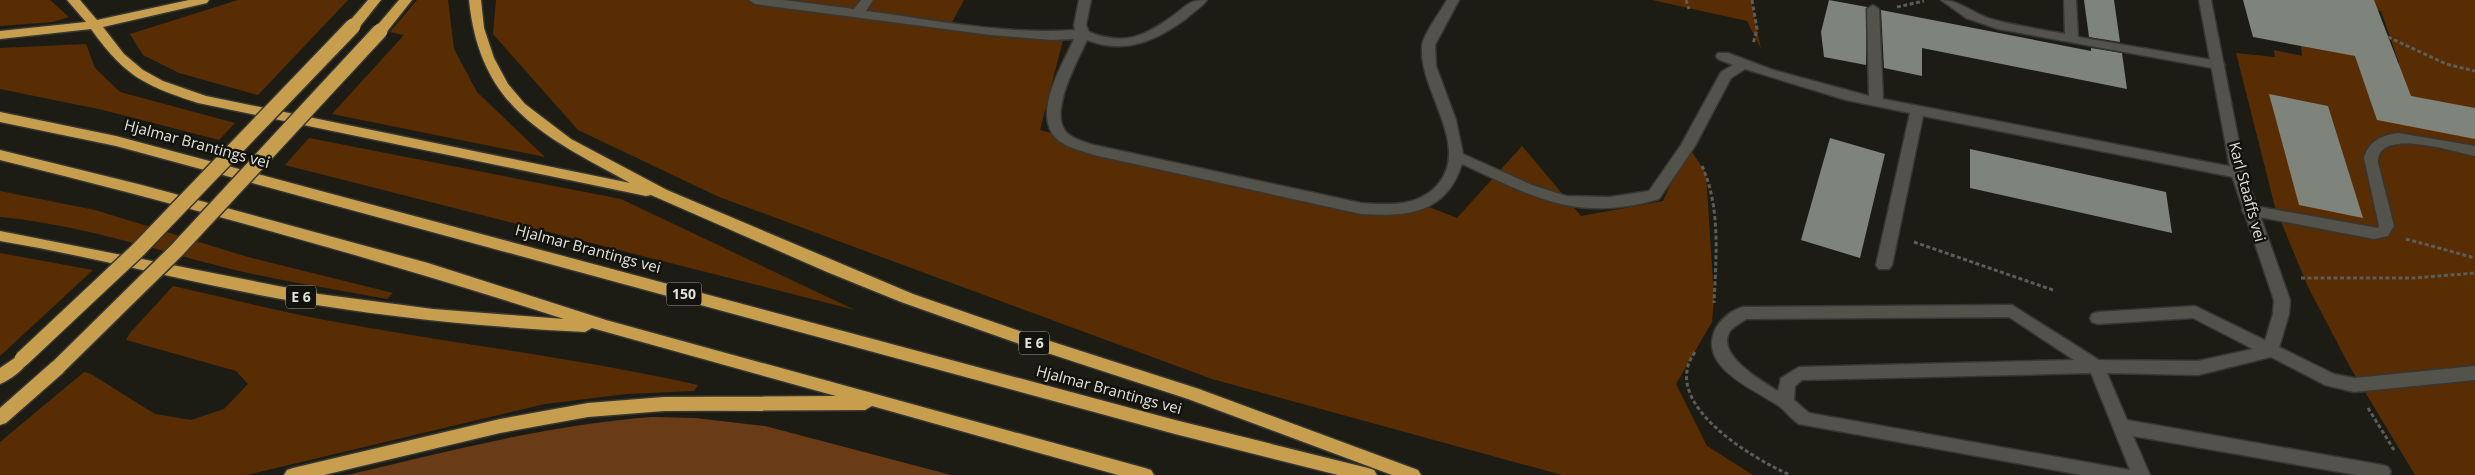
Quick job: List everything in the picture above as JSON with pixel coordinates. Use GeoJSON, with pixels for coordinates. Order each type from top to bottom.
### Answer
{"type":"FeatureCollection","features":[{"type":"Feature","properties":{"kind":"highway"},"geometry":{"type":"LineString","coordinates":[[73,0],[86,11],[123,60],[135,71],[170,89],[200,98],[509,165],[662,194]]}},
{"type":"Feature","properties":{"kind":"highway"},"geometry":{"type":"LineString","coordinates":[[0,35],[96,25],[130,19],[203,0]]}},
{"type":"Feature","properties":{"kind":"highway"},"geometry":{"type":"LineString","coordinates":[[0,377],[151,237],[354,26],[376,0]]}},
{"type":"Feature","properties":{"kind":"highway"},"geometry":{"type":"LineString","coordinates":[[0,418],[58,368],[176,251],[380,31],[406,0]]}},
{"type":"Feature","properties":{"kind":"highway","name":"E 6"},"geometry":{"type":"LineString","coordinates":[[475,0],[478,28],[487,58],[503,86],[520,107],[566,142],[662,194],[906,298],[1020,338],[1193,394],[1412,475]]}},
{"type":"Feature","properties":{"kind":"highway","name":"Hjalmar Brantings vei"},"geometry":{"type":"LineString","coordinates":[[0,118],[125,144],[1175,428],[1368,475]]}},
{"type":"Feature","properties":{"kind":"highway"},"geometry":{"type":"LineString","coordinates":[[0,155],[142,190],[428,269],[606,326],[1146,475]]}},
{"type":"Feature","properties":{"kind":"highway","name":"E 6"},"geometry":{"type":"LineString","coordinates":[[0,236],[92,251],[253,288],[388,312],[514,322],[606,326]]}},
{"type":"Feature","properties":{"kind":"highway"},"geometry":{"type":"LineString","coordinates":[[294,475],[500,426],[588,410],[664,404],[884,403]]}},
{"type":"Feature","properties":{"kind":"street"},"geometry":{"type":"LineString","coordinates":[[755,0],[800,3],[857,14],[1043,36],[1083,34],[1094,40],[1137,42],[1154,36],[1201,0]]}},
{"type":"Feature","properties":{"kind":"street"},"geometry":{"type":"LineString","coordinates":[[857,14],[867,0]]}},
{"type":"Feature","properties":{"kind":"street"},"geometry":{"type":"LineString","coordinates":[[1085,0],[1080,25],[1083,34],[1059,88],[1053,118],[1057,130],[1062,135],[1081,146],[1357,209],[1380,211],[1410,208],[1436,196],[1446,187],[1454,174],[1457,157],[1449,120],[1428,66],[1428,45],[1454,0]]}},
{"type":"Feature","properties":{"kind":"street"},"geometry":{"type":"LineString","coordinates":[[1947,0],[1965,13],[1990,23],[2072,40],[2218,65]]}},
{"type":"Feature","properties":{"kind":"street"},"geometry":{"type":"LineString","coordinates":[[2070,0],[2072,40]]}},
{"type":"Feature","properties":{"kind":"street","name":"Karl Staaffs vei"},"geometry":{"type":"LineString","coordinates":[[2205,0],[2238,173],[2249,210],[2282,300],[2281,314],[2270,351]]}},
{"type":"Feature","properties":{"kind":"street"},"geometry":{"type":"LineString","coordinates":[[1873,9],[1876,102]]}},
{"type":"Feature","properties":{"kind":"street"},"geometry":{"type":"LineString","coordinates":[[1723,56],[1768,73],[1846,96],[2238,173]]}},
{"type":"Feature","properties":{"kind":"street"},"geometry":{"type":"LineString","coordinates":[[1457,157],[1538,194],[1564,201],[1598,204],[1622,202],[1654,195],[1688,146],[1693,133],[1726,75],[1745,63]]}},
{"type":"Feature","properties":{"kind":"street"},"geometry":{"type":"LineString","coordinates":[[1884,265],[1917,110]]}},
{"type":"Feature","properties":{"kind":"street"},"geometry":{"type":"LineString","coordinates":[[2249,210],[2374,234],[2383,232],[2387,226],[2369,157],[2373,151],[2381,144],[2397,138],[2475,151]]}},
{"type":"Feature","properties":{"kind":"street"},"geometry":{"type":"LineString","coordinates":[[2124,475],[1805,419],[1793,411],[1786,402],[1749,383],[1727,363],[1720,346],[1721,334],[1729,322],[1743,313],[2012,311],[2096,366],[2119,426],[2141,475]]}},
{"type":"Feature","properties":{"kind":"street"},"geometry":{"type":"LineString","coordinates":[[2098,318],[2196,312],[2270,351],[2331,380],[2354,385],[2475,372]]}},
{"type":"Feature","properties":{"kind":"street"},"geometry":{"type":"LineString","coordinates":[[1786,402],[1787,384],[1799,374],[2096,366],[2198,368],[2270,351]]}},
{"type":"Feature","properties":{"kind":"street"},"geometry":{"type":"LineString","coordinates":[[2119,426],[2382,472]]}},
{"type":"Feature","properties":{"kind":"path"},"geometry":{"type":"LineString","coordinates":[[1686,0],[1689,9]]}},
{"type":"Feature","properties":{"kind":"path"},"geometry":{"type":"LineString","coordinates":[[1745,63],[1757,30],[1752,0]]}},
{"type":"Feature","properties":{"kind":"path"},"geometry":{"type":"LineString","coordinates":[[1873,9],[1889,12],[1900,6],[1927,0]]}},
{"type":"Feature","properties":{"kind":"path"},"geometry":{"type":"LineString","coordinates":[[2388,37],[2446,64],[2475,71]]}},
{"type":"Feature","properties":{"kind":"path"},"geometry":{"type":"LineString","coordinates":[[1688,146],[1706,173],[1709,185],[1715,246],[1714,307]]}},
{"type":"Feature","properties":{"kind":"path"},"geometry":{"type":"LineString","coordinates":[[2383,232],[2475,258]]}},
{"type":"Feature","properties":{"kind":"path"},"geometry":{"type":"LineString","coordinates":[[1891,234],[2053,290]]}},
{"type":"Feature","properties":{"kind":"path"},"geometry":{"type":"LineString","coordinates":[[2295,278],[2414,278],[2475,273]]}},
{"type":"Feature","properties":{"kind":"path"},"geometry":{"type":"LineString","coordinates":[[1699,345],[1686,368],[1686,382],[1693,401],[1703,414],[1743,450],[1769,466],[1790,475]]}},
{"type":"Feature","properties":{"kind":"path"},"geometry":{"type":"LineString","coordinates":[[2354,385],[2400,458]]}},
{"type":"Feature","properties":{"kind":"shaded area"},"geometry":{"type":"Polygon","coordinates":[[[0,0],[50,0],[69,17],[53,22],[0,26],[0,0]]]}},
{"type":"Feature","properties":{"kind":"shaded area"},"geometry":{"type":"Polygon","coordinates":[[[238,0],[348,0],[258,95],[179,73],[143,55],[130,34],[238,0]]]}},
{"type":"Feature","properties":{"kind":"shaded area"},"geometry":{"type":"Polygon","coordinates":[[[417,0],[448,0],[454,49],[477,92],[545,157],[332,114],[404,35],[390,32],[417,0]]]}},
{"type":"Feature","properties":{"kind":"shaded area"},"geometry":{"type":"Polygon","coordinates":[[[496,0],[964,0],[950,26],[1063,40],[1040,130],[1352,213],[1429,207],[1457,218],[1522,146],[1581,216],[1663,201],[1688,146],[1706,173],[1714,299],[1712,322],[1676,384],[1707,446],[1753,475],[1562,475],[1212,379],[719,197],[578,130],[493,34],[496,0]]]}},
{"type":"Feature","properties":{"kind":"shaded area"},"geometry":{"type":"Polygon","coordinates":[[[1652,0],[1751,0],[1761,49],[1747,21],[1652,0]]]}},
{"type":"Feature","properties":{"kind":"shaded area"},"geometry":{"type":"Polygon","coordinates":[[[2319,0],[2475,0],[2475,475],[2415,475],[2350,367],[2308,287],[2275,207],[2236,53],[2275,57],[2274,50],[2302,56],[2301,46],[2399,63],[2381,11],[2319,0]]]}},
{"type":"Feature","properties":{"kind":"shaded area"},"geometry":{"type":"Polygon","coordinates":[[[86,44],[95,68],[120,92],[235,123],[219,140],[103,110],[0,89],[0,48],[86,44]]]}},
{"type":"Feature","properties":{"kind":"shaded area"},"geometry":{"type":"Polygon","coordinates":[[[309,138],[621,199],[855,310],[285,165],[309,138]]]}},
{"type":"Feature","properties":{"kind":"shaded area"},"geometry":{"type":"Polygon","coordinates":[[[0,191],[95,210],[248,257],[393,293],[387,299],[287,281],[247,273],[86,231],[29,220],[0,217],[0,191]]]}},
{"type":"Feature","properties":{"kind":"shaded area"},"geometry":{"type":"Polygon","coordinates":[[[0,253],[93,270],[0,356],[0,253]]]}},
{"type":"Feature","properties":{"kind":"shaded area"},"geometry":{"type":"Polygon","coordinates":[[[173,286],[325,320],[567,360],[698,385],[694,391],[627,394],[545,404],[247,475],[0,475],[0,442],[84,372],[91,374],[155,414],[191,420],[224,409],[248,384],[236,371],[126,340],[130,333],[173,286]]]}},
{"type":"Feature","properties":{"kind":"shaded area"},"geometry":{"type":"Polygon","coordinates":[[[652,417],[695,418],[765,426],[951,475],[347,475],[498,440],[575,426],[652,417]]]}},
{"type":"Feature","properties":{"kind":"building"},"geometry":{"type":"Polygon","coordinates":[[[1829,0],[1867,7],[1866,65],[1824,57],[1821,32],[1829,0]]]}},
{"type":"Feature","properties":{"kind":"building"},"geometry":{"type":"Polygon","coordinates":[[[2084,0],[2114,0],[2120,42],[2089,37],[2084,0]]]}},
{"type":"Feature","properties":{"kind":"building"},"geometry":{"type":"Polygon","coordinates":[[[2243,0],[2374,0],[2411,96],[2475,108],[2475,139],[2377,120],[2355,56],[2253,37],[2243,0]]]}},
{"type":"Feature","properties":{"kind":"building"},"geometry":{"type":"Polygon","coordinates":[[[1881,10],[2091,51],[2091,48],[2122,53],[2127,89],[1922,48],[1922,76],[1884,68],[1881,10]]]}},
{"type":"Feature","properties":{"kind":"building"},"geometry":{"type":"Polygon","coordinates":[[[2269,94],[2328,106],[2363,218],[2299,205],[2269,94]]]}},
{"type":"Feature","properties":{"kind":"building"},"geometry":{"type":"Polygon","coordinates":[[[1830,138],[1885,154],[1860,258],[1801,240],[1830,138]]]}},
{"type":"Feature","properties":{"kind":"building"},"geometry":{"type":"Polygon","coordinates":[[[1970,149],[2166,192],[2172,233],[1970,188],[1970,149]]]}}]}
